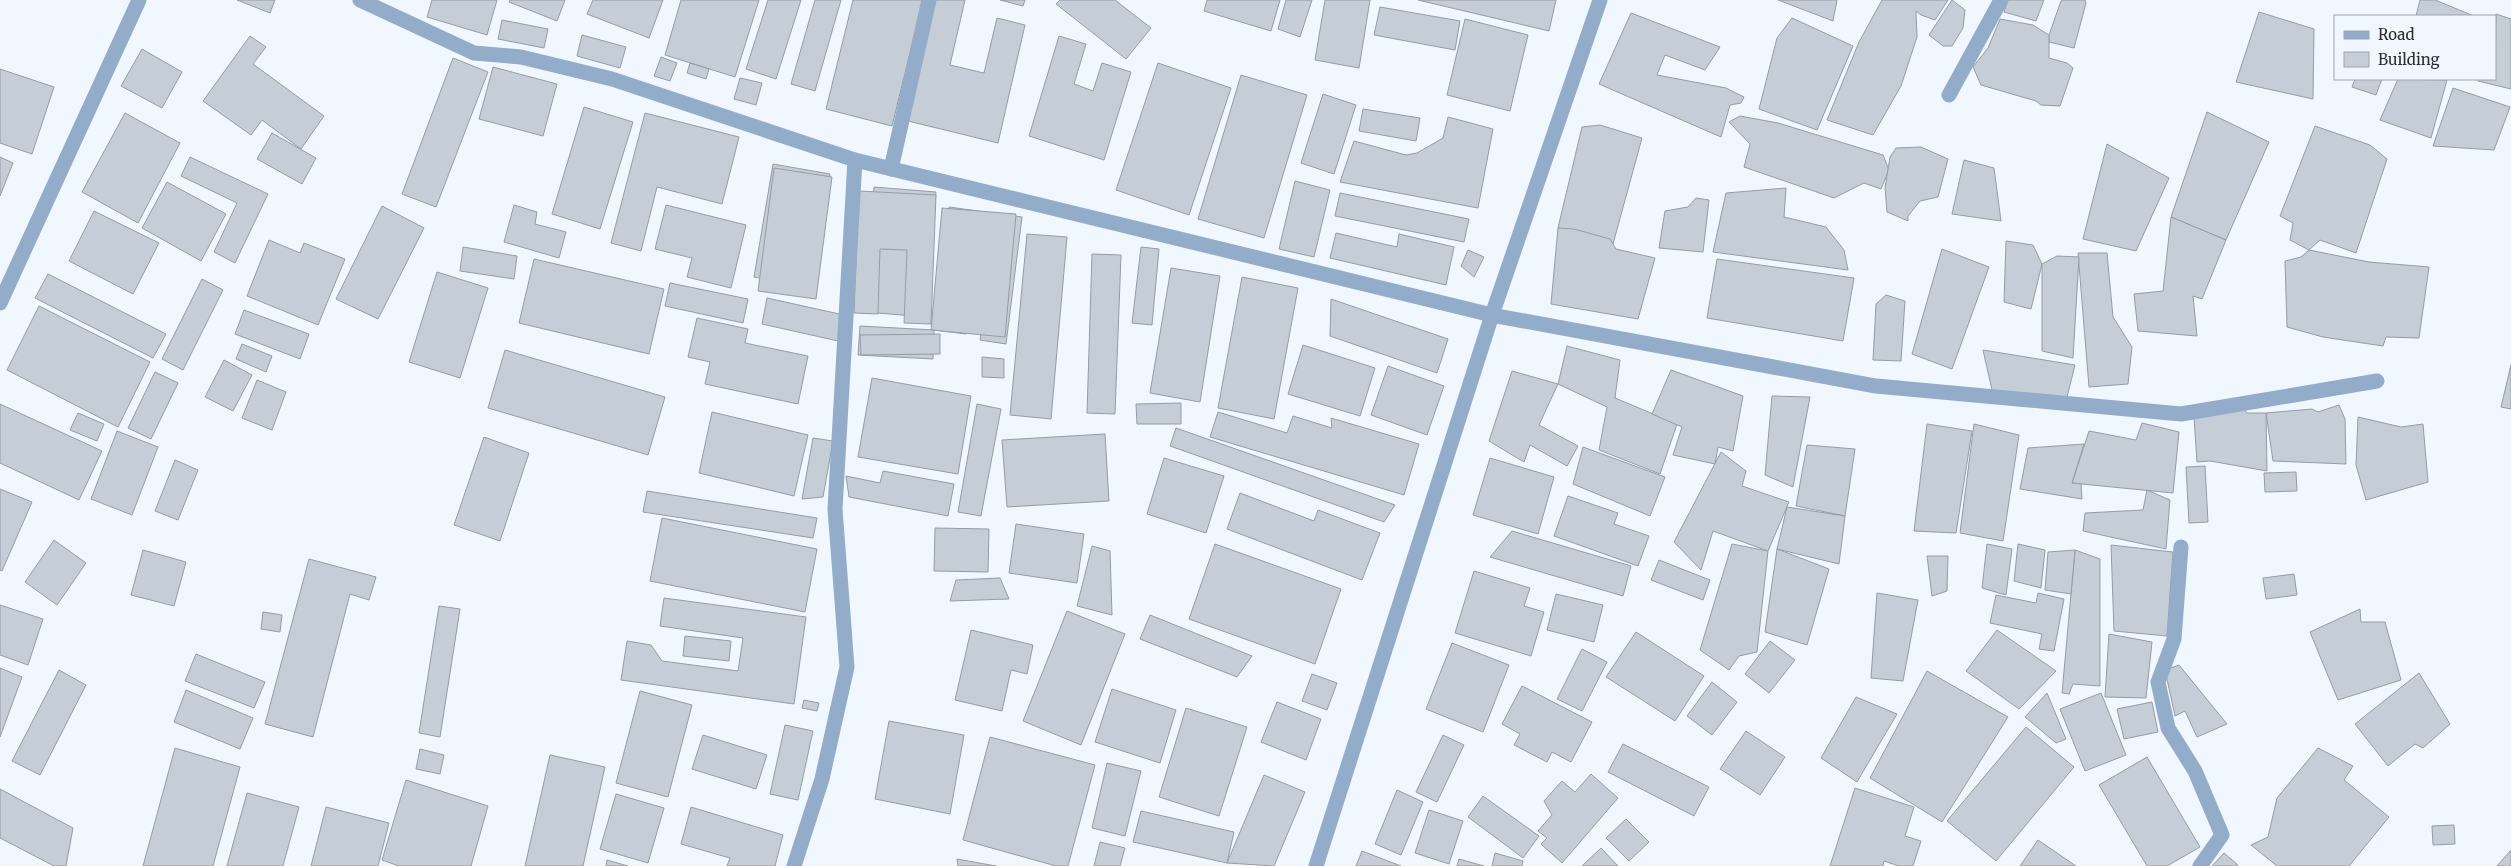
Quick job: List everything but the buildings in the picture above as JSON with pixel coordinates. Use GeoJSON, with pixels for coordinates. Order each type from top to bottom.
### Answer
{"type":"FeatureCollection","features":[{"type":"Feature","properties":{"kind":"street"},"geometry":{"type":"LineString","coordinates":[[0,303],[139,0]]}},
{"type":"Feature","properties":{"kind":"street"},"geometry":{"type":"LineString","coordinates":[[360,0],[474,53],[521,57],[612,78],[855,160],[1492,315],[1876,386],[2181,414],[2378,381]]}},
{"type":"Feature","properties":{"kind":"street"},"geometry":{"type":"LineString","coordinates":[[891,169],[929,0]]}},
{"type":"Feature","properties":{"kind":"street"},"geometry":{"type":"LineString","coordinates":[[1316,866],[1492,315],[1600,0]]}},
{"type":"Feature","properties":{"kind":"street"},"geometry":{"type":"LineString","coordinates":[[1949,95],[2001,0]]}},
{"type":"Feature","properties":{"kind":"street"},"geometry":{"type":"LineString","coordinates":[[794,866],[822,779],[847,667],[835,509],[855,160]]}},
{"type":"Feature","properties":{"kind":"street"},"geometry":{"type":"LineString","coordinates":[[2181,547],[2174,638],[2158,682],[2168,728],[2195,771],[2222,834],[2200,866]]}}]}
